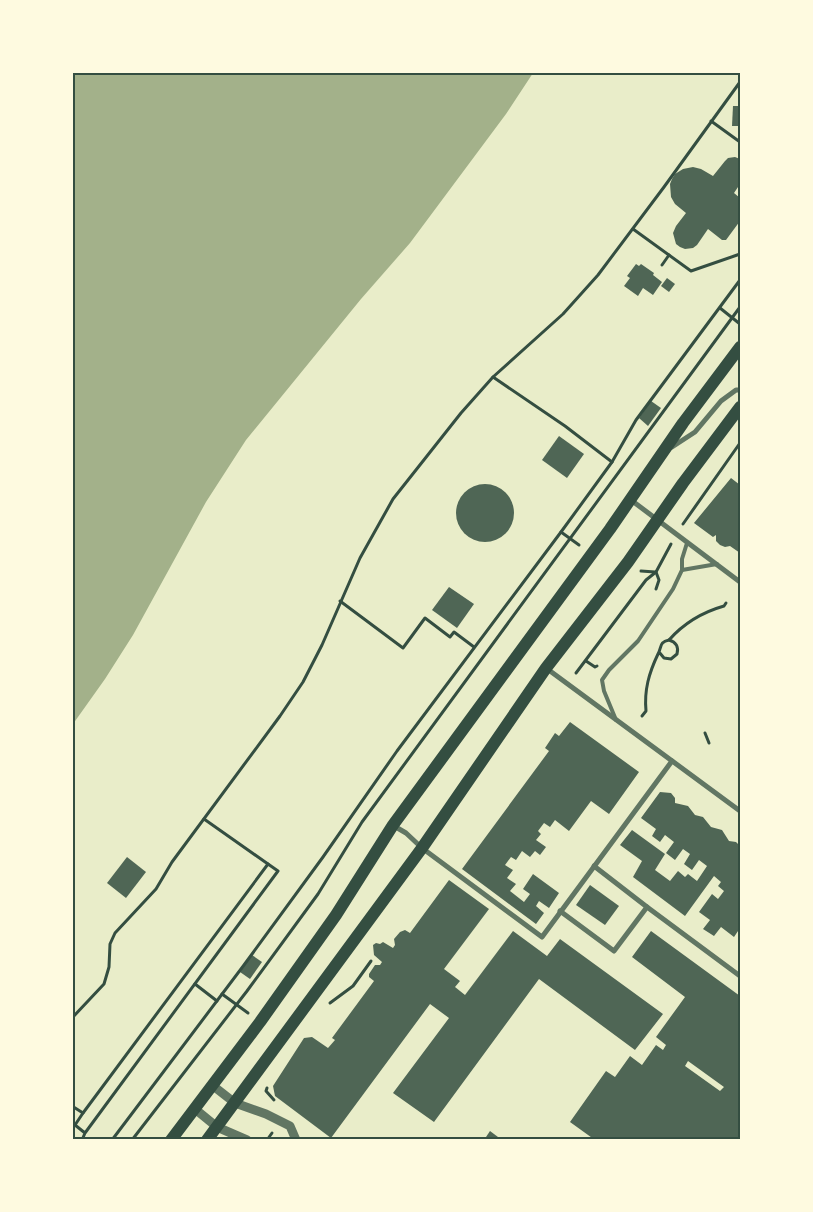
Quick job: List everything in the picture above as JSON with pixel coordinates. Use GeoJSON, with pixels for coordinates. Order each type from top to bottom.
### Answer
{"type":"FeatureCollection","features":[{"type":"Feature","properties":{"kind":"main road"},"geometry":{"type":"LineString","coordinates":[[171,1140],[336,915],[393,825],[631,500],[661,454],[740,347]]}},
{"type":"Feature","properties":{"kind":"main road"},"geometry":{"type":"LineString","coordinates":[[207,1140],[422,848],[546,668],[628,562],[740,407]]}},
{"type":"Feature","properties":{"kind":"street"},"geometry":{"type":"LineString","coordinates":[[661,454],[695,432],[721,401],[736,390],[740,390]]}},
{"type":"Feature","properties":{"kind":"street"},"geometry":{"type":"LineString","coordinates":[[631,500],[740,582]]}},
{"type":"Feature","properties":{"kind":"street"},"geometry":{"type":"LineString","coordinates":[[546,668],[740,811]]}},
{"type":"Feature","properties":{"kind":"street"},"geometry":{"type":"LineString","coordinates":[[393,825],[542,937],[672,761]]}},
{"type":"Feature","properties":{"kind":"street"},"geometry":{"type":"LineString","coordinates":[[594,866],[740,976]]}},
{"type":"Feature","properties":{"kind":"street"},"geometry":{"type":"LineString","coordinates":[[560,912],[614,951],[647,907]]}},
{"type":"Feature","properties":{"kind":"street"},"geometry":{"type":"LineString","coordinates":[[212,1085],[235,1103],[266,1114],[290,1126],[296,1140]]}},
{"type":"Feature","properties":{"kind":"street"},"geometry":{"type":"LineString","coordinates":[[195,1109],[217,1127],[247,1140]]}},
{"type":"Feature","properties":{"kind":"lane"},"geometry":{"type":"LineString","coordinates":[[616,720],[604,691],[602,680],[609,670],[638,641],[673,589],[682,570],[682,559],[687,543]]}},
{"type":"Feature","properties":{"kind":"lane"},"geometry":{"type":"LineString","coordinates":[[682,570],[717,564]]}},
{"type":"Feature","properties":{"kind":"path"},"geometry":{"type":"LineString","coordinates":[[72,1018],[104,984],[110,968],[110,944],[115,933],[156,889],[172,862],[303,682],[360,558],[393,499],[461,412],[493,377],[563,314],[598,275],[740,82]]}},
{"type":"Feature","properties":{"kind":"path"},"geometry":{"type":"LineString","coordinates":[[712,121],[740,142]]}},
{"type":"Feature","properties":{"kind":"path"},"geometry":{"type":"LineString","coordinates":[[633,229],[691,271],[740,254]]}},
{"type":"Feature","properties":{"kind":"path"},"geometry":{"type":"LineString","coordinates":[[662,265],[669,255]]}},
{"type":"Feature","properties":{"kind":"path"},"geometry":{"type":"LineString","coordinates":[[112,1140],[323,857],[397,750],[561,532],[612,462],[636,420],[740,280]]}},
{"type":"Feature","properties":{"kind":"path"},"geometry":{"type":"LineString","coordinates":[[132,1140],[237,1004],[318,894],[362,822],[740,307]]}},
{"type":"Feature","properties":{"kind":"path"},"geometry":{"type":"LineString","coordinates":[[720,308],[740,324]]}},
{"type":"Feature","properties":{"kind":"path"},"geometry":{"type":"LineString","coordinates":[[493,377],[565,426],[612,462]]}},
{"type":"Feature","properties":{"kind":"path"},"geometry":{"type":"LineString","coordinates":[[567,683],[586,661],[646,580],[656,572],[676,534],[740,443]]}},
{"type":"Feature","properties":{"kind":"path"},"geometry":{"type":"LineString","coordinates":[[561,532],[580,546]]}},
{"type":"Feature","properties":{"kind":"path"},"geometry":{"type":"LineString","coordinates":[[340,602],[403,648],[425,618],[450,637],[454,632],[474,647]]}},
{"type":"Feature","properties":{"kind":"path"},"geometry":{"type":"LineString","coordinates":[[642,716],[646,712],[645,697],[648,678],[661,644],[669,640],[687,623],[709,611],[724,606],[726,603]]}},
{"type":"Feature","properties":{"kind":"path"},"geometry":{"type":"LineString","coordinates":[[657,640],[661,644]]}},
{"type":"Feature","properties":{"kind":"path"},"geometry":{"type":"LineString","coordinates":[[659,652],[664,658],[674,657],[678,650],[677,646],[676,643],[669,640]]}},
{"type":"Feature","properties":{"kind":"path"},"geometry":{"type":"LineString","coordinates":[[705,733],[709,743]]}},
{"type":"Feature","properties":{"kind":"path"},"geometry":{"type":"LineString","coordinates":[[82,1140],[85,1133],[278,871],[204,819]]}},
{"type":"Feature","properties":{"kind":"path"},"geometry":{"type":"LineString","coordinates":[[85,1133],[75,1125],[83,1113],[268,864]]}},
{"type":"Feature","properties":{"kind":"path"},"geometry":{"type":"LineString","coordinates":[[329,1004],[353,986],[371,961]]}},
{"type":"Feature","properties":{"kind":"path"},"geometry":{"type":"LineString","coordinates":[[195,984],[217,1001]]}},
{"type":"Feature","properties":{"kind":"path"},"geometry":{"type":"LineString","coordinates":[[222,994],[248,1013]]}},
{"type":"Feature","properties":{"kind":"path"},"geometry":{"type":"LineString","coordinates":[[269,1084],[266,1091],[274,1100],[282,1105]]}},
{"type":"Feature","properties":{"kind":"path"},"geometry":{"type":"LineString","coordinates":[[72,1106],[83,1113]]}},
{"type":"Feature","properties":{"kind":"shaded area"},"geometry":{"type":"Polygon","coordinates":[[[73,72],[533,73],[506,114],[410,243],[361,299],[246,440],[206,502],[133,635],[73,724],[73,72]]]}},
{"type":"Feature","properties":{"kind":"building"},"geometry":{"type":"Polygon","coordinates":[[[733,106],[740,106],[740,126],[732,126],[733,106]]]}},
{"type":"Feature","properties":{"kind":"building"},"geometry":{"type":"Polygon","coordinates":[[[735,157],[740,159],[740,184],[734,193],[740,198],[740,221],[726,240],[722,240],[708,229],[693,248],[685,249],[680,247],[676,244],[673,233],[686,213],[675,204],[671,197],[670,184],[675,174],[683,169],[693,167],[713,176],[728,158],[735,157]]]}},
{"type":"Feature","properties":{"kind":"building"},"geometry":{"type":"Polygon","coordinates":[[[636,264],[639,266],[641,264],[654,273],[653,275],[662,282],[653,295],[643,288],[638,296],[624,286],[630,278],[627,276],[636,264]]]}},
{"type":"Feature","properties":{"kind":"building"},"geometry":{"type":"Polygon","coordinates":[[[667,278],[675,284],[669,292],[661,286],[667,278]]]}},
{"type":"Feature","properties":{"kind":"building"},"geometry":{"type":"Polygon","coordinates":[[[651,401],[661,408],[648,426],[639,418],[651,401]]]}},
{"type":"Feature","properties":{"kind":"building"},"geometry":{"type":"Polygon","coordinates":[[[559,436],[584,454],[567,478],[542,460],[559,436]]]}},
{"type":"Feature","properties":{"kind":"building"},"geometry":{"type":"Polygon","coordinates":[[[731,478],[740,485],[740,553],[730,546],[720,545],[716,541],[716,535],[713,537],[694,523],[731,478]]]}},
{"type":"Feature","properties":{"kind":"building"},"geometry":{"type":"Polygon","coordinates":[[[479,484],[491,484],[506,492],[514,507],[514,519],[506,534],[491,542],[479,542],[464,534],[456,519],[456,507],[464,492],[479,484]]]}},
{"type":"Feature","properties":{"kind":"building"},"geometry":{"type":"Polygon","coordinates":[[[449,587],[474,604],[457,628],[432,610],[449,587]]]}},
{"type":"Feature","properties":{"kind":"building"},"geometry":{"type":"Polygon","coordinates":[[[570,722],[639,772],[609,814],[591,801],[569,831],[555,820],[550,827],[544,823],[538,831],[541,834],[536,840],[546,847],[540,855],[535,851],[530,857],[522,851],[516,860],[511,857],[505,865],[513,870],[507,878],[516,884],[510,891],[524,902],[530,894],[523,889],[533,874],[559,893],[549,908],[539,901],[536,906],[544,913],[536,924],[462,869],[549,751],[545,748],[555,733],[559,736],[570,722]]]}},
{"type":"Feature","properties":{"kind":"building"},"geometry":{"type":"Polygon","coordinates":[[[660,792],[671,793],[675,798],[675,803],[688,806],[695,815],[703,817],[711,827],[722,830],[729,841],[736,842],[740,846],[740,928],[734,937],[721,927],[714,936],[703,929],[710,920],[699,912],[712,894],[718,899],[724,891],[718,886],[721,882],[714,876],[685,916],[633,877],[642,861],[620,845],[632,830],[665,854],[655,870],[670,881],[678,871],[685,877],[688,874],[697,881],[707,866],[699,860],[692,870],[684,864],[690,854],[683,849],[675,860],[666,853],[674,842],[665,835],[660,842],[652,836],[656,829],[641,818],[660,792]]]}},
{"type":"Feature","properties":{"kind":"building"},"geometry":{"type":"Polygon","coordinates":[[[127,857],[146,872],[126,898],[107,883],[127,857]]]}},
{"type":"Feature","properties":{"kind":"building"},"geometry":{"type":"Polygon","coordinates":[[[449,880],[489,909],[444,969],[460,981],[455,987],[465,995],[513,931],[547,956],[560,939],[663,1014],[635,1050],[539,979],[434,1122],[393,1093],[449,1018],[430,1004],[331,1138],[275,1096],[273,1086],[304,1038],[312,1037],[328,1048],[335,1040],[332,1038],[374,981],[369,977],[369,974],[375,965],[380,965],[382,962],[374,955],[373,945],[383,942],[393,948],[395,945],[394,939],[400,932],[405,930],[410,933],[449,880]]]}},
{"type":"Feature","properties":{"kind":"building"},"geometry":{"type":"Polygon","coordinates":[[[590,885],[619,906],[605,925],[576,905],[590,885]]]}},
{"type":"Feature","properties":{"kind":"building"},"geometry":{"type":"Polygon","coordinates":[[[651,931],[740,996],[740,1140],[704,1140],[701,1137],[699,1140],[595,1140],[570,1122],[606,1071],[615,1077],[630,1056],[642,1065],[656,1045],[663,1050],[666,1045],[656,1037],[685,997],[632,957],[651,931]],[[688,1061],[685,1066],[720,1091],[724,1087],[688,1061]]]}},
{"type":"Feature","properties":{"kind":"building"},"geometry":{"type":"Polygon","coordinates":[[[252,955],[262,962],[250,979],[240,972],[252,955]]]}},
{"type":"Feature","properties":{"kind":"building"},"geometry":{"type":"Polygon","coordinates":[[[490,1131],[502,1140],[484,1140],[490,1131]]]}}]}
